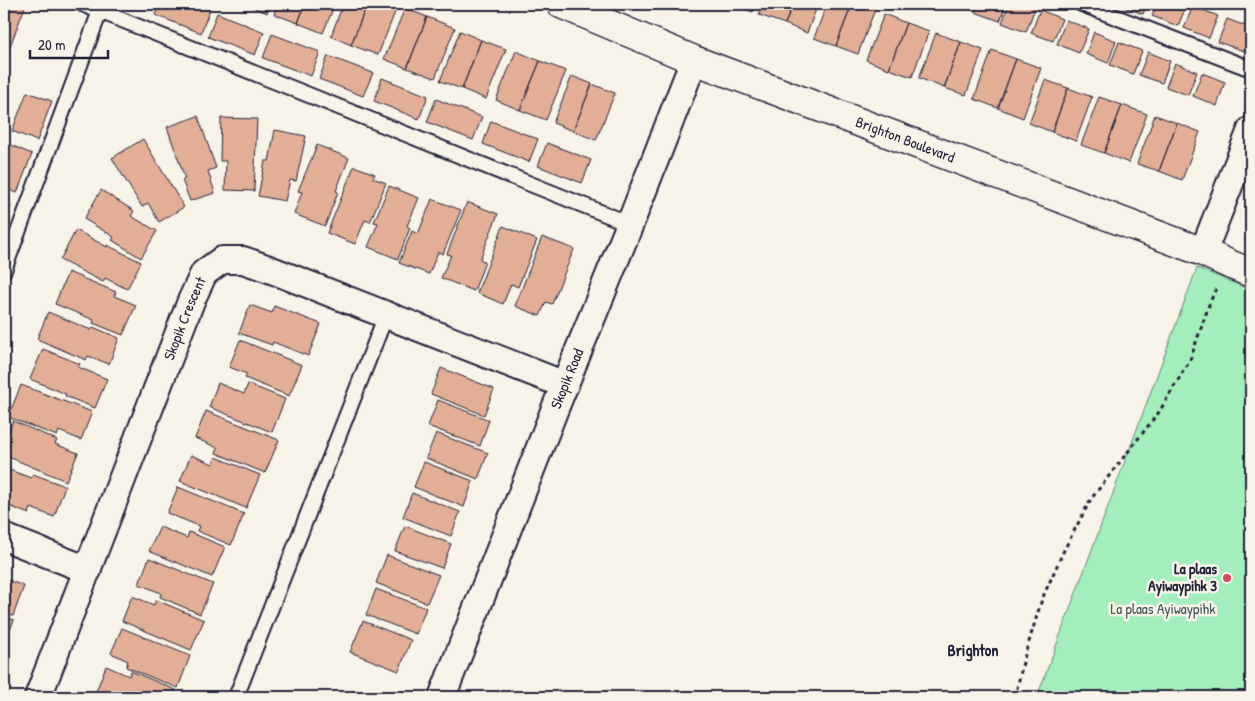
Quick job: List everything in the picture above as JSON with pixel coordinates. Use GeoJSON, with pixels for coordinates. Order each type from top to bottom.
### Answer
{"type":"FeatureCollection","features":[{"type":"Feature","properties":{"kind":"street","name":"Brighton Boulevard"},"geometry":{"type":"LineString","coordinates":[[561,4],[694,60],[1203,252],[1240,269]]}},
{"type":"Feature","properties":{"kind":"street","name":"Skopik Road"},"geometry":{"type":"LineString","coordinates":[[442,697],[694,60]]}},
{"type":"Feature","properties":{"kind":"street"},"geometry":{"type":"LineString","coordinates":[[1203,252],[1251,130]]}},
{"type":"Feature","properties":{"kind":"street","name":"Skopik Crescent"},"geometry":{"type":"LineString","coordinates":[[38,697],[191,301],[204,273],[222,260],[242,260],[268,268],[565,385]]}},
{"type":"Feature","properties":{"kind":"street"},"geometry":{"type":"LineString","coordinates":[[4,537],[88,570]]}},
{"type":"Feature","properties":{"kind":"lane"},"geometry":{"type":"LineString","coordinates":[[82,4],[630,224]]}},
{"type":"Feature","properties":{"kind":"lane"},"geometry":{"type":"LineString","coordinates":[[1082,4],[1251,69]]}},
{"type":"Feature","properties":{"kind":"lane"},"geometry":{"type":"LineString","coordinates":[[4,270],[100,11]]}},
{"type":"Feature","properties":{"kind":"lane"},"geometry":{"type":"LineString","coordinates":[[236,697],[386,315]]}},
{"type":"Feature","properties":{"kind":"path"},"geometry":{"type":"LineString","coordinates":[[1015,697],[1024,658],[1042,600],[1064,550],[1090,500],[1159,412],[1190,360],[1210,302],[1240,269]]}},
{"type":"Feature","properties":{"kind":"green space","name":"La plaas Ayiwaypihk"},"geometry":{"type":"Polygon","coordinates":[[[1197,268],[1251,290],[1251,697],[1037,697],[1197,268]]]}},
{"type":"Feature","properties":{"kind":"building"},"geometry":{"type":"Polygon","coordinates":[[[4,4],[26,4],[4,62],[4,4]]]}},
{"type":"Feature","properties":{"kind":"building"},"geometry":{"type":"Polygon","coordinates":[[[159,4],[196,4],[210,9],[201,33],[155,15],[159,4]]]}},
{"type":"Feature","properties":{"kind":"building"},"geometry":{"type":"Polygon","coordinates":[[[245,4],[271,4],[267,13],[245,4]]]}},
{"type":"Feature","properties":{"kind":"building"},"geometry":{"type":"Polygon","coordinates":[[[278,4],[305,4],[298,23],[274,14],[278,4]]]}},
{"type":"Feature","properties":{"kind":"building"},"geometry":{"type":"Polygon","coordinates":[[[305,4],[335,4],[323,33],[298,23],[305,4]]]}},
{"type":"Feature","properties":{"kind":"building"},"geometry":{"type":"Polygon","coordinates":[[[343,4],[367,4],[351,45],[331,36],[343,4]]]}},
{"type":"Feature","properties":{"kind":"building"},"geometry":{"type":"Polygon","coordinates":[[[367,4],[389,4],[397,7],[378,55],[351,45],[367,4]]]}},
{"type":"Feature","properties":{"kind":"building"},"geometry":{"type":"Polygon","coordinates":[[[730,4],[756,4],[753,12],[730,4]]]}},
{"type":"Feature","properties":{"kind":"building"},"geometry":{"type":"Polygon","coordinates":[[[763,4],[793,4],[785,24],[759,15],[763,4]]]}},
{"type":"Feature","properties":{"kind":"building"},"geometry":{"type":"Polygon","coordinates":[[[793,4],[818,4],[807,33],[785,24],[793,4]]]}},
{"type":"Feature","properties":{"kind":"building"},"geometry":{"type":"Polygon","coordinates":[[[827,4],[852,4],[836,46],[814,38],[827,4]]]}},
{"type":"Feature","properties":{"kind":"building"},"geometry":{"type":"Polygon","coordinates":[[[852,4],[877,4],[858,54],[836,46],[852,4]]]}},
{"type":"Feature","properties":{"kind":"building"},"geometry":{"type":"Polygon","coordinates":[[[957,4],[974,4],[972,9],[957,4]]]}},
{"type":"Feature","properties":{"kind":"building"},"geometry":{"type":"Polygon","coordinates":[[[978,4],[1006,4],[1000,21],[975,12],[978,4]]]}},
{"type":"Feature","properties":{"kind":"building"},"geometry":{"type":"Polygon","coordinates":[[[1009,4],[1023,4],[1035,8],[1026,32],[1002,23],[1009,4]]]}},
{"type":"Feature","properties":{"kind":"building"},"geometry":{"type":"Polygon","coordinates":[[[1116,4],[1147,4],[1143,14],[1116,4]]]}},
{"type":"Feature","properties":{"kind":"building"},"geometry":{"type":"Polygon","coordinates":[[[1157,4],[1187,4],[1178,26],[1152,16],[1157,4]]]}},
{"type":"Feature","properties":{"kind":"building"},"geometry":{"type":"Polygon","coordinates":[[[1193,6],[1218,16],[1209,38],[1184,28],[1193,6]]]}},
{"type":"Feature","properties":{"kind":"building"},"geometry":{"type":"Polygon","coordinates":[[[405,8],[427,17],[407,68],[384,59],[405,8]]]}},
{"type":"Feature","properties":{"kind":"building"},"geometry":{"type":"Polygon","coordinates":[[[1040,10],[1062,19],[1053,41],[1031,33],[1040,10]]]}},
{"type":"Feature","properties":{"kind":"building"},"geometry":{"type":"Polygon","coordinates":[[[217,13],[264,32],[255,55],[208,37],[217,13]]]}},
{"type":"Feature","properties":{"kind":"building"},"geometry":{"type":"Polygon","coordinates":[[[884,14],[906,23],[889,69],[866,60],[884,14]]]}},
{"type":"Feature","properties":{"kind":"building"},"geometry":{"type":"Polygon","coordinates":[[[427,17],[455,28],[435,78],[407,68],[427,17]]]}},
{"type":"Feature","properties":{"kind":"building"},"geometry":{"type":"Polygon","coordinates":[[[1227,19],[1251,28],[1244,51],[1218,42],[1227,19]]]}},
{"type":"Feature","properties":{"kind":"building"},"geometry":{"type":"Polygon","coordinates":[[[1066,20],[1089,29],[1079,53],[1057,44],[1066,20]]]}},
{"type":"Feature","properties":{"kind":"building"},"geometry":{"type":"Polygon","coordinates":[[[906,23],[929,31],[912,77],[889,69],[906,23]]]}},
{"type":"Feature","properties":{"kind":"building"},"geometry":{"type":"Polygon","coordinates":[[[460,31],[481,40],[462,89],[440,81],[460,31]]]}},
{"type":"Feature","properties":{"kind":"building"},"geometry":{"type":"Polygon","coordinates":[[[1094,32],[1116,41],[1108,63],[1086,54],[1094,32]]]}},
{"type":"Feature","properties":{"kind":"building"},"geometry":{"type":"Polygon","coordinates":[[[936,33],[961,42],[944,88],[919,78],[936,33]]]}},
{"type":"Feature","properties":{"kind":"building"},"geometry":{"type":"Polygon","coordinates":[[[272,34],[320,52],[311,76],[263,58],[272,34]]]}},
{"type":"Feature","properties":{"kind":"building"},"geometry":{"type":"Polygon","coordinates":[[[481,40],[506,49],[486,99],[462,89],[481,40]]]}},
{"type":"Feature","properties":{"kind":"building"},"geometry":{"type":"Polygon","coordinates":[[[961,42],[983,50],[966,95],[944,88],[961,42]]]}},
{"type":"Feature","properties":{"kind":"building"},"geometry":{"type":"Polygon","coordinates":[[[1119,42],[1142,51],[1133,74],[1110,65],[1119,42]]]}},
{"type":"Feature","properties":{"kind":"building"},"geometry":{"type":"Polygon","coordinates":[[[992,50],[1016,59],[998,108],[974,99],[992,50]]]}},
{"type":"Feature","properties":{"kind":"building"},"geometry":{"type":"Polygon","coordinates":[[[516,51],[540,61],[520,110],[496,100],[516,51]]]}},
{"type":"Feature","properties":{"kind":"building"},"geometry":{"type":"Polygon","coordinates":[[[1148,52],[1170,61],[1162,83],[1139,75],[1148,52]]]}},
{"type":"Feature","properties":{"kind":"building"},"geometry":{"type":"Polygon","coordinates":[[[328,56],[373,73],[363,96],[319,79],[328,56]]]}},
{"type":"Feature","properties":{"kind":"building"},"geometry":{"type":"Polygon","coordinates":[[[1016,59],[1041,68],[1023,118],[998,108],[1016,59]]]}},
{"type":"Feature","properties":{"kind":"building"},"geometry":{"type":"Polygon","coordinates":[[[540,61],[566,71],[546,120],[520,110],[540,61]]]}},
{"type":"Feature","properties":{"kind":"building"},"geometry":{"type":"Polygon","coordinates":[[[1175,63],[1197,72],[1188,95],[1166,87],[1175,63]]]}},
{"type":"Feature","properties":{"kind":"building"},"geometry":{"type":"Polygon","coordinates":[[[1202,73],[1225,82],[1217,106],[1193,96],[1202,73]]]}},
{"type":"Feature","properties":{"kind":"building"},"geometry":{"type":"Polygon","coordinates":[[[572,76],[592,84],[573,131],[553,123],[572,76]]]}},
{"type":"Feature","properties":{"kind":"building"},"geometry":{"type":"Polygon","coordinates":[[[382,78],[428,96],[419,119],[374,101],[382,78]]]}},
{"type":"Feature","properties":{"kind":"building"},"geometry":{"type":"Polygon","coordinates":[[[1045,80],[1068,88],[1052,132],[1029,123],[1045,80]]]}},
{"type":"Feature","properties":{"kind":"building"},"geometry":{"type":"Polygon","coordinates":[[[592,84],[615,93],[596,140],[573,131],[592,84]]]}},
{"type":"Feature","properties":{"kind":"building"},"geometry":{"type":"Polygon","coordinates":[[[1068,88],[1092,97],[1076,141],[1052,132],[1068,88]]]}},
{"type":"Feature","properties":{"kind":"building"},"geometry":{"type":"Polygon","coordinates":[[[27,92],[52,101],[37,141],[12,131],[27,92]]]}},
{"type":"Feature","properties":{"kind":"building"},"geometry":{"type":"Polygon","coordinates":[[[1099,97],[1122,105],[1104,153],[1081,145],[1099,97]]]}},
{"type":"Feature","properties":{"kind":"building"},"geometry":{"type":"Polygon","coordinates":[[[436,99],[482,117],[473,140],[427,122],[436,99]]]}},
{"type":"Feature","properties":{"kind":"building"},"geometry":{"type":"Polygon","coordinates":[[[1122,105],[1147,114],[1129,163],[1104,153],[1122,105]]]}},
{"type":"Feature","properties":{"kind":"building"},"geometry":{"type":"Polygon","coordinates":[[[1155,115],[1177,123],[1159,171],[1137,164],[1155,115]]]}},
{"type":"Feature","properties":{"kind":"building"},"geometry":{"type":"Polygon","coordinates":[[[198,116],[216,168],[208,171],[215,193],[190,201],[182,180],[185,179],[167,127],[198,116]]]}},
{"type":"Feature","properties":{"kind":"building"},"geometry":{"type":"Polygon","coordinates":[[[221,118],[257,119],[254,191],[225,190],[226,161],[220,161],[221,118]]]}},
{"type":"Feature","properties":{"kind":"building"},"geometry":{"type":"Polygon","coordinates":[[[491,121],[538,139],[529,162],[483,144],[491,121]]]}},
{"type":"Feature","properties":{"kind":"building"},"geometry":{"type":"Polygon","coordinates":[[[1177,123],[1200,132],[1182,180],[1159,171],[1177,123]]]}},
{"type":"Feature","properties":{"kind":"building"},"geometry":{"type":"Polygon","coordinates":[[[275,130],[306,136],[296,181],[290,180],[285,201],[258,196],[265,161],[269,161],[275,130]]]}},
{"type":"Feature","properties":{"kind":"building"},"geometry":{"type":"Polygon","coordinates":[[[143,139],[184,207],[159,222],[148,203],[142,207],[112,158],[143,139]]]}},
{"type":"Feature","properties":{"kind":"building"},"geometry":{"type":"Polygon","coordinates":[[[6,143],[32,154],[17,193],[4,188],[4,148],[6,143]]]}},
{"type":"Feature","properties":{"kind":"building"},"geometry":{"type":"Polygon","coordinates":[[[547,143],[591,160],[582,183],[538,166],[547,143]]]}},
{"type":"Feature","properties":{"kind":"building"},"geometry":{"type":"Polygon","coordinates":[[[317,145],[349,158],[325,226],[294,214],[302,192],[298,191],[317,145]]]}},
{"type":"Feature","properties":{"kind":"building"},"geometry":{"type":"Polygon","coordinates":[[[354,166],[375,174],[373,178],[386,183],[370,222],[365,220],[355,244],[327,233],[354,166]]]}},
{"type":"Feature","properties":{"kind":"building"},"geometry":{"type":"Polygon","coordinates":[[[389,186],[419,198],[407,226],[410,228],[398,259],[368,247],[378,223],[374,222],[389,186]]]}},
{"type":"Feature","properties":{"kind":"building"},"geometry":{"type":"Polygon","coordinates":[[[101,190],[134,211],[131,216],[157,231],[141,258],[112,240],[114,237],[84,219],[101,190]]]}},
{"type":"Feature","properties":{"kind":"building"},"geometry":{"type":"Polygon","coordinates":[[[432,199],[461,210],[443,254],[438,252],[429,274],[399,263],[412,231],[418,234],[432,199]]]}},
{"type":"Feature","properties":{"kind":"building"},"geometry":{"type":"Polygon","coordinates":[[[467,202],[498,214],[480,259],[485,262],[474,291],[441,278],[451,255],[447,254],[467,202]]]}},
{"type":"Feature","properties":{"kind":"building"},"geometry":{"type":"Polygon","coordinates":[[[4,204],[11,206],[4,224],[4,204]]]}},
{"type":"Feature","properties":{"kind":"building"},"geometry":{"type":"Polygon","coordinates":[[[503,226],[537,240],[518,287],[511,284],[503,304],[477,293],[503,226]]]}},
{"type":"Feature","properties":{"kind":"building"},"geometry":{"type":"Polygon","coordinates":[[[76,230],[107,247],[107,245],[141,262],[127,289],[105,278],[103,282],[60,260],[76,230]]]}},
{"type":"Feature","properties":{"kind":"building"},"geometry":{"type":"Polygon","coordinates":[[[542,237],[574,249],[552,304],[546,302],[540,316],[515,306],[542,237]]]}},
{"type":"Feature","properties":{"kind":"building"},"geometry":{"type":"Polygon","coordinates":[[[68,272],[116,292],[114,296],[136,305],[123,335],[93,323],[94,320],[55,304],[68,272]]]}},
{"type":"Feature","properties":{"kind":"building"},"geometry":{"type":"Polygon","coordinates":[[[250,305],[272,313],[274,306],[321,324],[308,356],[273,342],[272,345],[239,333],[250,305]]]}},
{"type":"Feature","properties":{"kind":"building"},"geometry":{"type":"Polygon","coordinates":[[[48,312],[91,330],[93,327],[119,338],[109,364],[88,356],[86,360],[37,339],[48,312]]]}},
{"type":"Feature","properties":{"kind":"building"},"geometry":{"type":"Polygon","coordinates":[[[240,340],[302,365],[289,396],[245,378],[247,374],[229,367],[240,340]]]}},
{"type":"Feature","properties":{"kind":"building"},"geometry":{"type":"Polygon","coordinates":[[[43,349],[80,364],[78,367],[107,379],[95,408],[30,379],[43,349]]]}},
{"type":"Feature","properties":{"kind":"building"},"geometry":{"type":"Polygon","coordinates":[[[441,368],[494,389],[484,415],[431,394],[441,368]]]}},
{"type":"Feature","properties":{"kind":"building"},"geometry":{"type":"Polygon","coordinates":[[[218,383],[244,394],[248,384],[285,399],[272,432],[209,407],[218,383]]]}},
{"type":"Feature","properties":{"kind":"building"},"geometry":{"type":"Polygon","coordinates":[[[21,385],[92,412],[81,440],[59,431],[57,436],[8,417],[21,385]]]}},
{"type":"Feature","properties":{"kind":"building"},"geometry":{"type":"Polygon","coordinates":[[[438,400],[489,420],[480,446],[428,426],[438,400]]]}},
{"type":"Feature","properties":{"kind":"building"},"geometry":{"type":"Polygon","coordinates":[[[206,411],[279,440],[265,473],[216,453],[218,448],[195,438],[206,411]]]}},
{"type":"Feature","properties":{"kind":"building"},"geometry":{"type":"Polygon","coordinates":[[[13,421],[57,440],[55,444],[78,453],[66,481],[4,455],[4,443],[13,421]]]}},
{"type":"Feature","properties":{"kind":"building"},"geometry":{"type":"Polygon","coordinates":[[[436,433],[488,453],[478,479],[426,458],[436,433]]]}},
{"type":"Feature","properties":{"kind":"building"},"geometry":{"type":"Polygon","coordinates":[[[191,455],[213,464],[216,457],[260,475],[246,508],[180,481],[191,455]]]}},
{"type":"Feature","properties":{"kind":"building"},"geometry":{"type":"Polygon","coordinates":[[[424,462],[473,481],[464,507],[414,487],[424,462]]]}},
{"type":"Feature","properties":{"kind":"building"},"geometry":{"type":"Polygon","coordinates":[[[4,468],[31,478],[33,474],[65,486],[54,517],[31,508],[29,514],[4,504],[4,468]]]}},
{"type":"Feature","properties":{"kind":"building"},"geometry":{"type":"Polygon","coordinates":[[[178,487],[244,514],[231,545],[197,531],[199,526],[167,513],[178,487]]]}},
{"type":"Feature","properties":{"kind":"building"},"geometry":{"type":"Polygon","coordinates":[[[412,493],[460,512],[451,536],[403,517],[412,493]]]}},
{"type":"Feature","properties":{"kind":"building"},"geometry":{"type":"Polygon","coordinates":[[[405,526],[451,544],[442,568],[395,551],[405,526]]]}},
{"type":"Feature","properties":{"kind":"building"},"geometry":{"type":"Polygon","coordinates":[[[160,527],[187,538],[189,532],[225,547],[212,577],[149,551],[160,527]]]}},
{"type":"Feature","properties":{"kind":"building"},"geometry":{"type":"Polygon","coordinates":[[[387,555],[439,575],[427,603],[376,583],[387,555]]]}},
{"type":"Feature","properties":{"kind":"building"},"geometry":{"type":"Polygon","coordinates":[[[149,558],[213,584],[200,614],[160,597],[161,593],[139,584],[149,558]]]}},
{"type":"Feature","properties":{"kind":"building"},"geometry":{"type":"Polygon","coordinates":[[[4,579],[24,586],[13,616],[4,613],[4,579]]]}},
{"type":"Feature","properties":{"kind":"building"},"geometry":{"type":"Polygon","coordinates":[[[376,589],[426,608],[416,634],[366,615],[376,589]]]}},
{"type":"Feature","properties":{"kind":"building"},"geometry":{"type":"Polygon","coordinates":[[[132,596],[154,605],[156,600],[204,620],[191,650],[122,621],[132,596]]]}},
{"type":"Feature","properties":{"kind":"building"},"geometry":{"type":"Polygon","coordinates":[[[4,616],[14,620],[4,645],[4,616]]]}},
{"type":"Feature","properties":{"kind":"building"},"geometry":{"type":"Polygon","coordinates":[[[363,621],[411,640],[399,671],[350,652],[363,621]]]}},
{"type":"Feature","properties":{"kind":"building"},"geometry":{"type":"Polygon","coordinates":[[[122,628],[190,656],[178,688],[126,667],[128,661],[111,653],[122,628]]]}},
{"type":"Feature","properties":{"kind":"building"},"geometry":{"type":"Polygon","coordinates":[[[106,666],[129,676],[131,671],[176,690],[173,697],[102,697],[95,694],[106,666]]]}},
{"type":"Feature","properties":{"kind":"place","name":"La plaas Ayiwaypihk 3"},"geometry":{"type":"Point","coordinates":[1227,578]}},
{"type":"Feature","properties":{"kind":"district","name":"Brighton"},"geometry":{"type":"Point","coordinates":[973,650]}}]}
